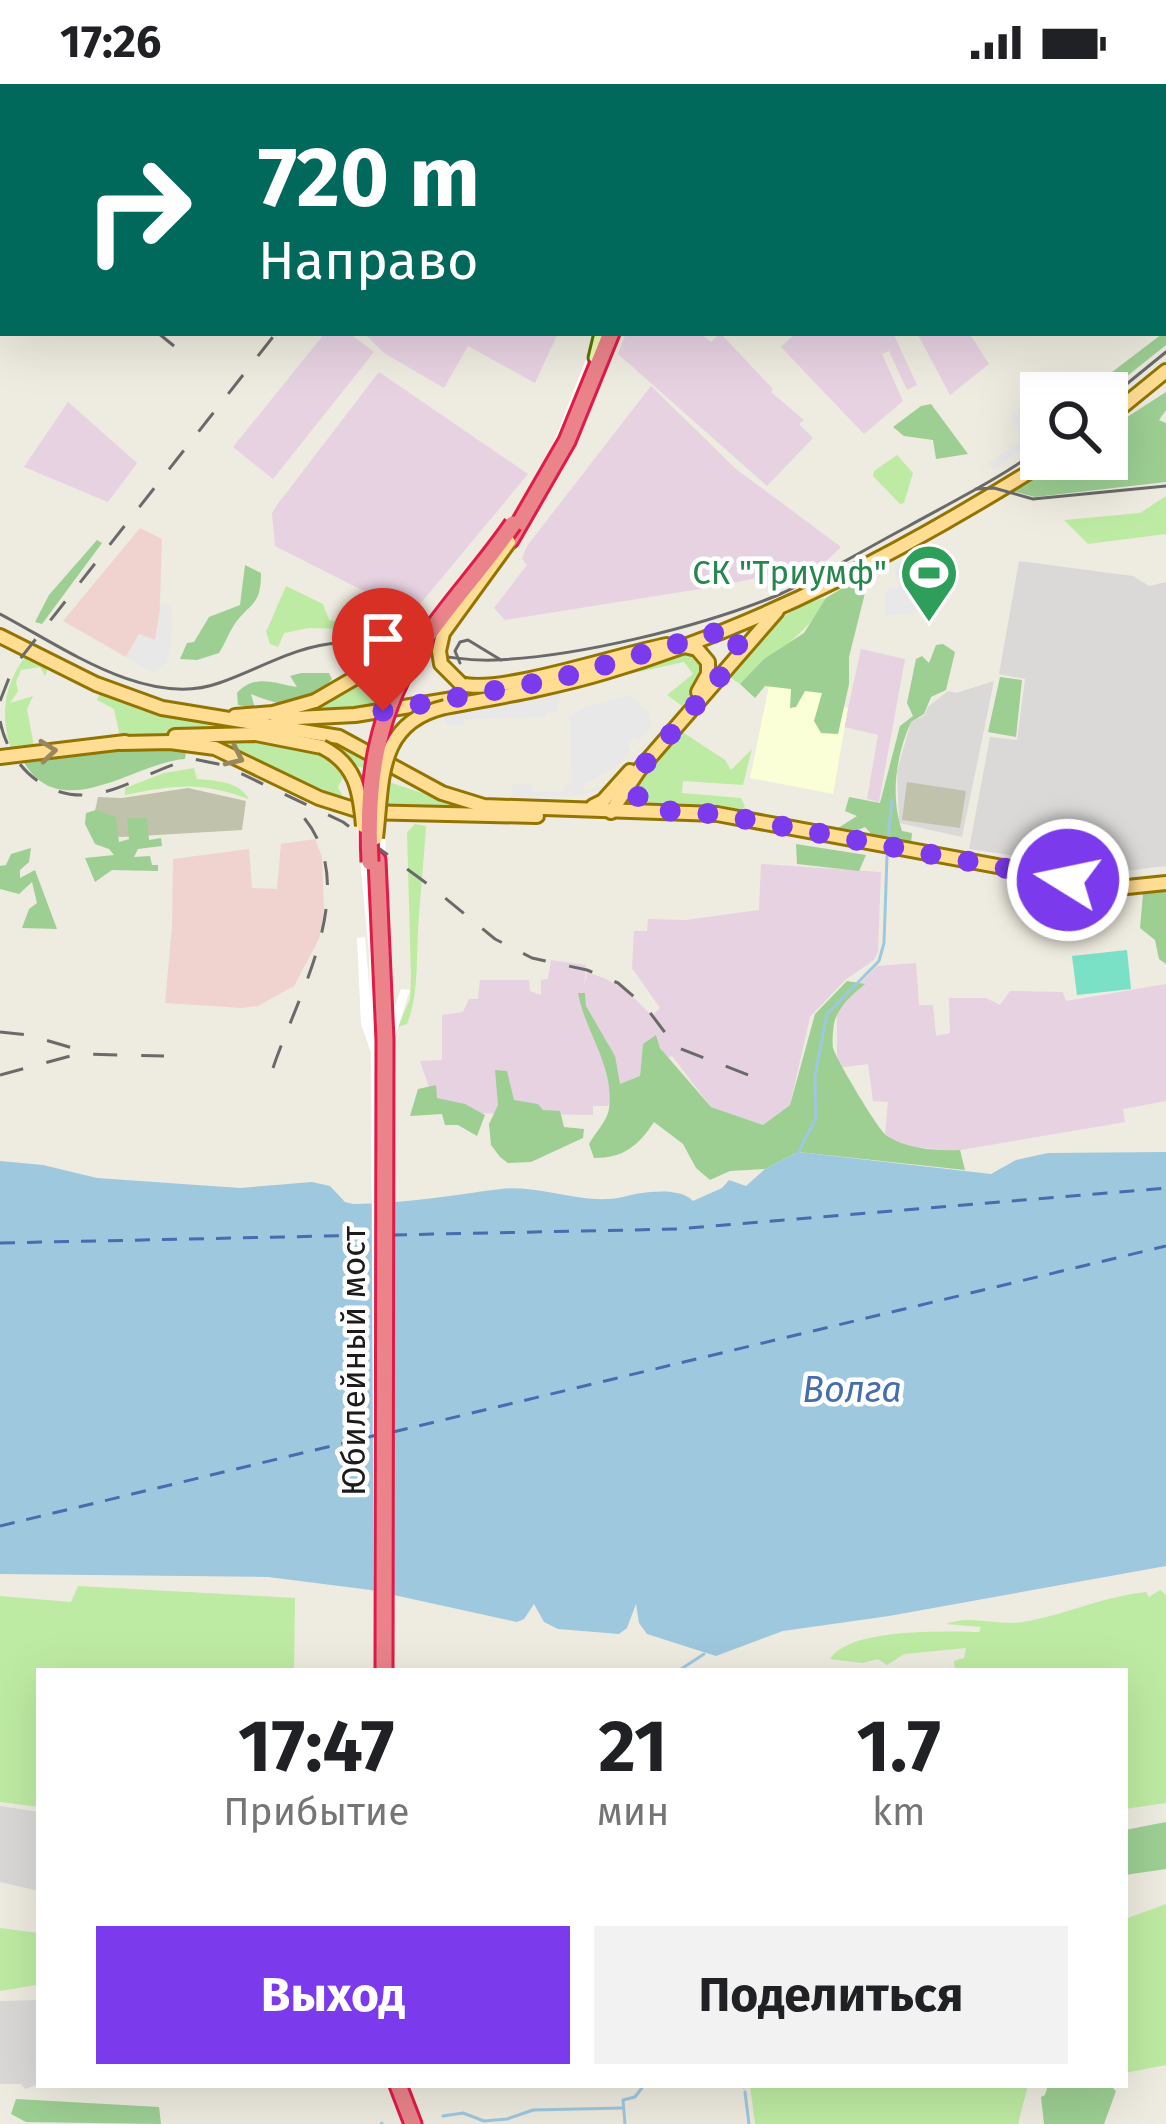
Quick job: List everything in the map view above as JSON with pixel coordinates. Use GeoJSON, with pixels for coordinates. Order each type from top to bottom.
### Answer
{"type":"FeatureCollection","features":[{"type":"Feature","properties":{"kind":"highway"},"geometry":{"type":"LineString","coordinates":[[382,1052],[370,862],[370,783],[380,731],[393,694],[420,645],[511,533],[552,457],[603,336]]}},
{"type":"Feature","properties":{"kind":"highway"},"geometry":{"type":"LineString","coordinates":[[382,1052],[376,838],[379,770],[400,698],[435,637],[558,459],[603,336]]}},
{"type":"Feature","properties":{"kind":"highway","name":"Юбилейный мост"},"geometry":{"type":"LineString","coordinates":[[381,1668],[382,1052]]}},
{"type":"Feature","properties":{"kind":"highway"},"geometry":{"type":"LineString","coordinates":[[403,2088],[417,2124]]}},
{"type":"Feature","properties":{"kind":"main road"},"geometry":{"type":"LineString","coordinates":[[1128,402],[1166,371]]}},
{"type":"Feature","properties":{"kind":"main road"},"geometry":{"type":"LineString","coordinates":[[376,838],[392,742],[415,718],[445,707],[598,675],[788,603],[880,558],[1020,476]]}},
{"type":"Feature","properties":{"kind":"main road"},"geometry":{"type":"LineString","coordinates":[[511,533],[441,638],[441,664],[461,684],[477,687],[508,682],[673,646],[693,647],[705,656],[709,668],[705,690]]}},
{"type":"Feature","properties":{"kind":"main road"},"geometry":{"type":"LineString","coordinates":[[204,717],[273,713],[315,701],[390,658],[422,634],[511,533]]}},
{"type":"Feature","properties":{"kind":"main road"},"geometry":{"type":"LineString","coordinates":[[591,813],[788,603]]}},
{"type":"Feature","properties":{"kind":"main road"},"geometry":{"type":"LineString","coordinates":[[727,627],[739,638],[735,659]]}},
{"type":"Feature","properties":{"kind":"main road"},"geometry":{"type":"LineString","coordinates":[[0,636],[136,700],[204,717],[340,737],[428,786],[484,806],[736,819]]}},
{"type":"Feature","properties":{"kind":"main road"},"geometry":{"type":"LineString","coordinates":[[204,717],[254,720],[383,711],[557,679],[673,646]]}},
{"type":"Feature","properties":{"kind":"main road"},"geometry":{"type":"LineString","coordinates":[[614,809],[679,719]]}},
{"type":"Feature","properties":{"kind":"main road"},"geometry":{"type":"LineString","coordinates":[[2,756],[235,733],[294,738],[322,747],[344,761],[354,776],[370,862]]}},
{"type":"Feature","properties":{"kind":"main road"},"geometry":{"type":"LineString","coordinates":[[121,743],[170,742],[215,748],[319,798],[363,812],[453,817],[656,810],[736,819],[1099,885],[1166,883]]}},
{"type":"Feature","properties":{"kind":"main road"},"geometry":{"type":"LineString","coordinates":[[640,770],[635,793],[640,802],[656,810]]}},
{"type":"Feature","properties":{"kind":"shaded area"},"geometry":{"type":"Polygon","coordinates":[[[323,336],[353,336],[374,352],[273,479],[233,447],[323,336]]]}},
{"type":"Feature","properties":{"kind":"shaded area"},"geometry":{"type":"Polygon","coordinates":[[[367,336],[557,336],[535,383],[468,346],[444,388],[384,353],[367,336]]]}},
{"type":"Feature","properties":{"kind":"shaded area"},"geometry":{"type":"Polygon","coordinates":[[[625,336],[704,336],[711,342],[723,336],[771,392],[804,420],[799,424],[813,438],[767,486],[618,354],[625,336]]]}},
{"type":"Feature","properties":{"kind":"shaded area"},"geometry":{"type":"Polygon","coordinates":[[[793,336],[894,336],[917,385],[907,390],[889,351],[882,354],[903,401],[864,434],[781,347],[793,336]]]}},
{"type":"Feature","properties":{"kind":"shaded area"},"geometry":{"type":"Polygon","coordinates":[[[919,336],[971,336],[989,364],[950,395],[919,336]]]}},
{"type":"Feature","properties":{"kind":"shaded area"},"geometry":{"type":"Polygon","coordinates":[[[379,372],[528,474],[411,615],[275,546],[272,513],[379,372]]]}},
{"type":"Feature","properties":{"kind":"shaded area"},"geometry":{"type":"Polygon","coordinates":[[[651,386],[736,469],[841,547],[824,563],[719,586],[505,620],[494,608],[527,565],[522,559],[527,546],[651,386]]]}},
{"type":"Feature","properties":{"kind":"shaded area"},"geometry":{"type":"Polygon","coordinates":[[[68,402],[137,463],[108,502],[24,467],[68,402]]]}},
{"type":"Feature","properties":{"kind":"shaded area"},"geometry":{"type":"Polygon","coordinates":[[[1020,408],[1020,436],[1009,417],[1020,408]]]}},
{"type":"Feature","properties":{"kind":"shaded area"},"geometry":{"type":"Polygon","coordinates":[[[1020,441],[1020,451],[994,470],[988,463],[1020,441]]]}},
{"type":"Feature","properties":{"kind":"shaded area"},"geometry":{"type":"Polygon","coordinates":[[[140,528],[162,539],[159,630],[155,640],[139,634],[126,657],[63,621],[140,528]]]}},
{"type":"Feature","properties":{"kind":"shaded area"},"geometry":{"type":"Polygon","coordinates":[[[924,552],[940,560],[942,577],[934,605],[885,615],[886,590],[899,587],[894,565],[924,552]]]}},
{"type":"Feature","properties":{"kind":"shaded area"},"geometry":{"type":"Polygon","coordinates":[[[1019,561],[1133,576],[1149,586],[1166,582],[1166,866],[1125,871],[969,849],[990,737],[1017,740],[1025,679],[999,674],[1019,561]]]}},
{"type":"Feature","properties":{"kind":"shaded area"},"geometry":{"type":"Polygon","coordinates":[[[161,604],[172,606],[171,645],[166,663],[154,673],[126,657],[139,634],[155,640],[161,604]]]}},
{"type":"Feature","properties":{"kind":"shaded area"},"geometry":{"type":"Polygon","coordinates":[[[861,649],[905,659],[879,802],[867,799],[878,735],[844,727],[861,649]]]}},
{"type":"Feature","properties":{"kind":"shaded area"},"geometry":{"type":"Polygon","coordinates":[[[994,681],[962,837],[899,823],[897,771],[911,722],[925,715],[948,691],[956,693],[994,681]]]}},
{"type":"Feature","properties":{"kind":"shaded area"},"geometry":{"type":"Polygon","coordinates":[[[769,686],[823,693],[822,703],[848,708],[833,794],[750,778],[769,686]]]}},
{"type":"Feature","properties":{"kind":"shaded area"},"geometry":{"type":"Polygon","coordinates":[[[562,688],[556,712],[547,712],[546,717],[464,719],[463,725],[446,725],[444,717],[434,718],[434,714],[562,688]]]}},
{"type":"Feature","properties":{"kind":"shaded area"},"geometry":{"type":"Polygon","coordinates":[[[630,695],[650,714],[650,729],[639,740],[634,736],[627,745],[631,750],[613,769],[584,784],[585,791],[605,785],[660,728],[606,788],[576,796],[512,797],[512,784],[531,785],[532,792],[563,792],[564,785],[572,785],[570,716],[630,695]]]}},
{"type":"Feature","properties":{"kind":"shaded area"},"geometry":{"type":"Polygon","coordinates":[[[907,782],[966,791],[960,828],[902,820],[907,782]]]}},
{"type":"Feature","properties":{"kind":"shaded area"},"geometry":{"type":"Polygon","coordinates":[[[188,788],[246,801],[242,830],[105,836],[93,820],[98,797],[188,788]]]}},
{"type":"Feature","properties":{"kind":"shaded area"},"geometry":{"type":"Polygon","coordinates":[[[315,839],[322,857],[324,910],[319,939],[294,986],[258,1006],[165,1003],[173,859],[249,849],[252,888],[277,889],[281,844],[315,839]]]}},
{"type":"Feature","properties":{"kind":"shaded area"},"geometry":{"type":"Polygon","coordinates":[[[761,864],[881,872],[874,960],[845,980],[810,1017],[790,1105],[763,1125],[711,1107],[654,1037],[643,1044],[640,1076],[614,1090],[608,1106],[593,1106],[593,1115],[469,1113],[435,1104],[420,1061],[442,1060],[442,1015],[463,1012],[469,999],[478,999],[480,980],[529,980],[530,991],[541,995],[541,980],[548,979],[551,960],[586,965],[584,988],[587,972],[606,979],[627,991],[652,1016],[660,1008],[632,968],[634,931],[647,931],[648,919],[686,920],[759,910],[761,864]]]}},
{"type":"Feature","properties":{"kind":"shaded area"},"geometry":{"type":"Polygon","coordinates":[[[916,963],[919,1005],[933,1005],[936,1036],[950,1033],[949,998],[986,998],[1000,1005],[1010,991],[1063,992],[1066,1001],[1166,984],[1166,1101],[1123,1109],[1125,1122],[955,1151],[884,1144],[888,1102],[873,1101],[868,1064],[837,1068],[837,1007],[877,966],[916,963]]]}},
{"type":"Feature","properties":{"kind":"shaded area"},"geometry":{"type":"Polygon","coordinates":[[[0,1806],[36,1812],[36,1890],[0,1882],[0,1806]]]}},
{"type":"Feature","properties":{"kind":"shaded area"},"geometry":{"type":"Polygon","coordinates":[[[36,2000],[36,2085],[25,2089],[21,2084],[0,2084],[0,2001],[36,2000]]]}},
{"type":"Feature","properties":{"kind":"green space"},"geometry":{"type":"Polygon","coordinates":[[[1159,336],[1166,336],[1166,345],[1128,375],[1112,372],[1159,336]]]}},
{"type":"Feature","properties":{"kind":"green space"},"geometry":{"type":"Polygon","coordinates":[[[1166,392],[1166,410],[1159,420],[1166,423],[1166,482],[1035,497],[1012,491],[1029,480],[1128,480],[1128,416],[1166,392]]]}},
{"type":"Feature","properties":{"kind":"green space"},"geometry":{"type":"Polygon","coordinates":[[[931,404],[968,454],[936,459],[933,440],[904,436],[893,427],[931,404]]]}},
{"type":"Feature","properties":{"kind":"green space"},"geometry":{"type":"Polygon","coordinates":[[[897,455],[913,473],[900,504],[873,476],[897,455]]]}},
{"type":"Feature","properties":{"kind":"green space"},"geometry":{"type":"Polygon","coordinates":[[[1166,496],[1166,534],[1088,544],[1064,520],[1140,513],[1166,496]]]}},
{"type":"Feature","properties":{"kind":"green space"},"geometry":{"type":"Polygon","coordinates":[[[97,540],[102,543],[42,624],[35,622],[49,595],[97,540]]]}},
{"type":"Feature","properties":{"kind":"green space"},"geometry":{"type":"Polygon","coordinates":[[[245,565],[261,573],[254,603],[234,625],[219,653],[180,659],[209,617],[240,605],[245,565]]]}},
{"type":"Feature","properties":{"kind":"green space"},"geometry":{"type":"Polygon","coordinates":[[[859,578],[868,581],[849,657],[849,684],[838,734],[821,733],[814,721],[822,693],[805,691],[796,707],[790,708],[791,689],[765,686],[755,698],[740,684],[764,659],[804,633],[826,598],[859,578]]]}},
{"type":"Feature","properties":{"kind":"green space"},"geometry":{"type":"Polygon","coordinates":[[[286,586],[323,604],[329,620],[343,623],[343,629],[284,633],[278,647],[270,644],[266,632],[286,586]]]}},
{"type":"Feature","properties":{"kind":"green space"},"geometry":{"type":"Polygon","coordinates":[[[826,598],[799,634],[740,684],[728,676],[783,617],[826,598]]]}},
{"type":"Feature","properties":{"kind":"green space"},"geometry":{"type":"Polygon","coordinates":[[[936,645],[955,652],[946,690],[931,697],[924,714],[911,722],[898,762],[898,818],[902,831],[912,833],[911,843],[875,838],[865,827],[851,833],[835,830],[857,816],[845,811],[849,797],[880,803],[900,726],[913,716],[907,703],[916,659],[922,656],[929,663],[936,645]]]}},
{"type":"Feature","properties":{"kind":"green space"},"geometry":{"type":"Polygon","coordinates":[[[685,651],[704,663],[700,683],[682,706],[667,695],[693,674],[684,662],[574,686],[685,651]]]}},
{"type":"Feature","properties":{"kind":"green space"},"geometry":{"type":"Polygon","coordinates":[[[25,657],[48,668],[45,676],[40,667],[21,670],[18,691],[10,703],[33,696],[27,709],[34,746],[11,748],[6,701],[12,678],[25,657]]]}},
{"type":"Feature","properties":{"kind":"green space"},"geometry":{"type":"Polygon","coordinates":[[[401,657],[408,658],[383,707],[277,717],[327,701],[401,657]]]}},
{"type":"Feature","properties":{"kind":"green space"},"geometry":{"type":"Polygon","coordinates":[[[329,673],[332,679],[304,702],[285,704],[251,694],[255,708],[238,705],[237,693],[251,683],[297,687],[290,676],[329,673]]]}},
{"type":"Feature","properties":{"kind":"green space"},"geometry":{"type":"Polygon","coordinates":[[[1000,677],[1022,680],[1016,737],[988,732],[1000,677]]]}},
{"type":"Feature","properties":{"kind":"green space"},"geometry":{"type":"Polygon","coordinates":[[[100,692],[184,720],[304,735],[346,746],[369,755],[367,769],[305,736],[173,732],[120,737],[114,709],[97,700],[100,692]]]}},
{"type":"Feature","properties":{"kind":"green space"},"geometry":{"type":"Polygon","coordinates":[[[681,731],[725,760],[731,770],[752,749],[743,785],[683,781],[682,793],[741,798],[745,806],[741,811],[651,806],[639,795],[639,778],[681,731]]]}},
{"type":"Feature","properties":{"kind":"green space"},"geometry":{"type":"Polygon","coordinates":[[[201,737],[277,742],[314,752],[346,772],[338,787],[345,801],[201,737]]]}},
{"type":"Feature","properties":{"kind":"green space"},"geometry":{"type":"Polygon","coordinates":[[[166,748],[186,752],[185,759],[77,790],[56,789],[38,779],[22,759],[166,748]]]}},
{"type":"Feature","properties":{"kind":"green space"},"geometry":{"type":"Polygon","coordinates":[[[194,768],[197,779],[233,785],[249,799],[187,786],[125,795],[125,788],[194,768]]]}},
{"type":"Feature","properties":{"kind":"green space"},"geometry":{"type":"Polygon","coordinates":[[[386,781],[476,811],[385,807],[386,781]]]}},
{"type":"Feature","properties":{"kind":"green space"},"geometry":{"type":"Polygon","coordinates":[[[96,810],[116,817],[119,842],[129,839],[127,818],[147,818],[149,840],[161,838],[162,846],[138,849],[134,857],[150,856],[158,871],[112,870],[95,882],[85,858],[114,855],[95,844],[85,824],[86,813],[96,810]]]}},
{"type":"Feature","properties":{"kind":"green space"},"geometry":{"type":"Polygon","coordinates":[[[415,824],[426,826],[416,978],[407,1024],[398,1027],[410,999],[407,832],[415,824]]]}},
{"type":"Feature","properties":{"kind":"green space"},"geometry":{"type":"Polygon","coordinates":[[[796,844],[866,855],[859,871],[797,864],[796,844]]]}},
{"type":"Feature","properties":{"kind":"green space"},"geometry":{"type":"Polygon","coordinates":[[[31,848],[20,878],[35,870],[57,929],[22,928],[29,909],[37,903],[32,882],[19,894],[0,889],[0,866],[6,865],[11,854],[31,848]]]}},
{"type":"Feature","properties":{"kind":"green space"},"geometry":{"type":"Polygon","coordinates":[[[1166,890],[1166,964],[1159,959],[1155,940],[1140,928],[1143,894],[1166,890]]]}},
{"type":"Feature","properties":{"kind":"green space"},"geometry":{"type":"Polygon","coordinates":[[[1127,950],[1131,989],[1077,995],[1072,956],[1127,950]]]}},
{"type":"Feature","properties":{"kind":"green space"},"geometry":{"type":"Polygon","coordinates":[[[847,981],[865,984],[837,1015],[833,1048],[866,1108],[895,1140],[922,1148],[960,1150],[965,1170],[798,1152],[765,1169],[730,1171],[710,1180],[696,1168],[683,1144],[654,1122],[629,1149],[594,1158],[589,1144],[608,1113],[610,1094],[578,993],[585,993],[586,1006],[615,1056],[620,1084],[640,1076],[643,1044],[656,1035],[660,1048],[711,1107],[763,1125],[790,1105],[815,1014],[847,981]]]}},
{"type":"Feature","properties":{"kind":"green space"},"geometry":{"type":"Polygon","coordinates":[[[495,1070],[507,1071],[514,1100],[560,1111],[564,1127],[584,1129],[583,1138],[531,1162],[508,1163],[500,1157],[491,1145],[489,1124],[498,1105],[495,1070]]]}},
{"type":"Feature","properties":{"kind":"green space"},"geometry":{"type":"Polygon","coordinates":[[[436,1085],[437,1098],[465,1104],[485,1115],[477,1136],[458,1125],[445,1125],[442,1114],[410,1116],[418,1089],[436,1085]]]}},
{"type":"Feature","properties":{"kind":"green space"},"geometry":{"type":"Polygon","coordinates":[[[78,1586],[295,1598],[294,1668],[36,1668],[36,1807],[0,1802],[0,1596],[71,1602],[78,1586]]]}},
{"type":"Feature","properties":{"kind":"green space"},"geometry":{"type":"Polygon","coordinates":[[[1160,1590],[1166,1595],[1166,1803],[1128,1809],[1128,1668],[955,1668],[954,1661],[964,1658],[966,1648],[904,1654],[887,1665],[878,1659],[862,1663],[830,1659],[840,1649],[876,1637],[979,1632],[981,1627],[946,1624],[1023,1622],[1130,1594],[1146,1592],[1149,1597],[1160,1590]]]}},
{"type":"Feature","properties":{"kind":"green space"},"geometry":{"type":"Polygon","coordinates":[[[1166,1822],[1166,1869],[1128,1875],[1128,1829],[1166,1822]]]}},
{"type":"Feature","properties":{"kind":"green space"},"geometry":{"type":"Polygon","coordinates":[[[1166,1904],[1166,2065],[1128,2072],[1128,1918],[1166,1904]]]}},
{"type":"Feature","properties":{"kind":"green space"},"geometry":{"type":"Polygon","coordinates":[[[0,1928],[36,1933],[36,1985],[0,1991],[0,1928]]]}},
{"type":"Feature","properties":{"kind":"green space"},"geometry":{"type":"Polygon","coordinates":[[[750,2088],[1027,2088],[1018,2124],[755,2124],[750,2088]]]}},
{"type":"Feature","properties":{"kind":"green space"},"geometry":{"type":"Polygon","coordinates":[[[1047,2088],[1116,2091],[1104,2124],[1044,2124],[1041,2097],[1047,2088]]]}},
{"type":"Feature","properties":{"kind":"green space"},"geometry":{"type":"Polygon","coordinates":[[[16,2099],[159,2107],[161,2124],[26,2122],[11,2114],[16,2099]]]}},
{"type":"Feature","properties":{"kind":"water","name":"Волга"},"geometry":{"type":"Polygon","coordinates":[[[798,1152],[991,1174],[1016,1160],[1048,1153],[1166,1152],[1166,1566],[783,1631],[716,1656],[647,1634],[639,1623],[636,1604],[627,1628],[619,1634],[558,1629],[544,1622],[534,1604],[517,1622],[371,1590],[268,1577],[0,1574],[0,1161],[97,1178],[240,1188],[312,1182],[330,1186],[353,1204],[516,1188],[593,1199],[669,1192],[693,1201],[729,1180],[746,1186],[765,1169],[798,1152]]]}},
{"type":"Feature","properties":{"kind":"pier"},"geometry":{"type":"Polygon","coordinates":[[[597,336],[605,365],[447,633],[443,658],[460,687],[434,645],[411,683],[392,731],[429,707],[396,743],[384,797],[391,1018],[401,989],[410,990],[391,1049],[389,1668],[374,1668],[371,1053],[361,1024],[357,938],[365,937],[370,996],[369,954],[353,784],[322,747],[364,792],[417,635],[523,503],[597,336]]]}},
{"type":"Feature","properties":{"kind":"waterway"},"geometry":{"type":"LineString","coordinates":[[888,838],[892,800]]}},
{"type":"Feature","properties":{"kind":"waterway"},"geometry":{"type":"LineString","coordinates":[[797,1155],[816,1118],[815,1076],[827,1014],[879,961],[884,943],[887,856]]}},
{"type":"Feature","properties":{"kind":"waterway"},"geometry":{"type":"LineString","coordinates":[[683,1668],[704,1654]]}},
{"type":"Feature","properties":{"kind":"waterway"},"geometry":{"type":"LineString","coordinates":[[625,2124],[623,2100],[635,2097],[642,2088]]}},
{"type":"Feature","properties":{"kind":"waterway"},"geometry":{"type":"LineString","coordinates":[[745,2092],[749,2124]]}},
{"type":"Feature","properties":{"kind":"waterway"},"geometry":{"type":"LineString","coordinates":[[443,2116],[463,2113],[484,2121],[533,2110],[622,2108]]}},
{"type":"Feature","properties":{"kind":"ferry route"},"geometry":{"type":"LineString","coordinates":[[392,1235],[677,1229],[1166,1188]]}},
{"type":"Feature","properties":{"kind":"ferry route"},"geometry":{"type":"LineString","coordinates":[[0,1243],[376,1235]]}},
{"type":"Feature","properties":{"kind":"ferry route"},"geometry":{"type":"LineString","coordinates":[[393,1432],[1166,1246]]}},
{"type":"Feature","properties":{"kind":"ferry route"},"geometry":{"type":"LineString","coordinates":[[0,1526],[377,1435]]}},
{"type":"Feature","properties":{"kind":"tram line"},"geometry":{"type":"LineString","coordinates":[[1128,383],[1166,352]]}},
{"type":"Feature","properties":{"kind":"tram line"},"geometry":{"type":"LineString","coordinates":[[0,614],[106,671],[163,688],[219,683],[293,653],[340,643],[474,660],[562,653],[676,629],[778,595],[1020,462]]}},
{"type":"Feature","properties":{"kind":"tram line"},"geometry":{"type":"LineString","coordinates":[[976,489],[994,488],[1033,499],[1166,486]]}},
{"type":"Feature","properties":{"kind":"tram line"},"geometry":{"type":"LineString","coordinates":[[460,663],[455,651],[460,642],[468,640],[501,660]]}},
{"type":"Feature","properties":{"kind":"railway"},"geometry":{"type":"LineString","coordinates":[[162,336],[174,346]]}},
{"type":"Feature","properties":{"kind":"railway"},"geometry":{"type":"LineString","coordinates":[[0,701],[13,668],[274,336]]}},
{"type":"Feature","properties":{"kind":"railway"},"geometry":{"type":"LineString","coordinates":[[0,721],[21,766],[61,792],[108,791],[193,759],[223,765],[343,822],[495,939],[532,958],[587,970],[618,983],[645,1006],[676,1047],[769,1083]]}},
{"type":"Feature","properties":{"kind":"railway"},"geometry":{"type":"LineString","coordinates":[[273,1068],[312,967],[327,895],[325,861],[313,830],[288,802]]}},
{"type":"Feature","properties":{"kind":"railway"},"geometry":{"type":"LineString","coordinates":[[0,1032],[83,1051]]}},
{"type":"Feature","properties":{"kind":"railway"},"geometry":{"type":"LineString","coordinates":[[0,1075],[78,1054],[164,1056]]}},
{"type":"Feature","properties":{"kind":"place","name":"СК \"Триумф\""},"geometry":{"type":"Point","coordinates":[929,624]}},
{"type":"Feature","properties":{"kind":"route"},"geometry":{"type":"LineString","coordinates":[[383,711],[557,679],[727,627],[739,638],[735,659],[640,770],[634,785],[640,802],[656,810],[717,814],[1068,880]]}}]}
